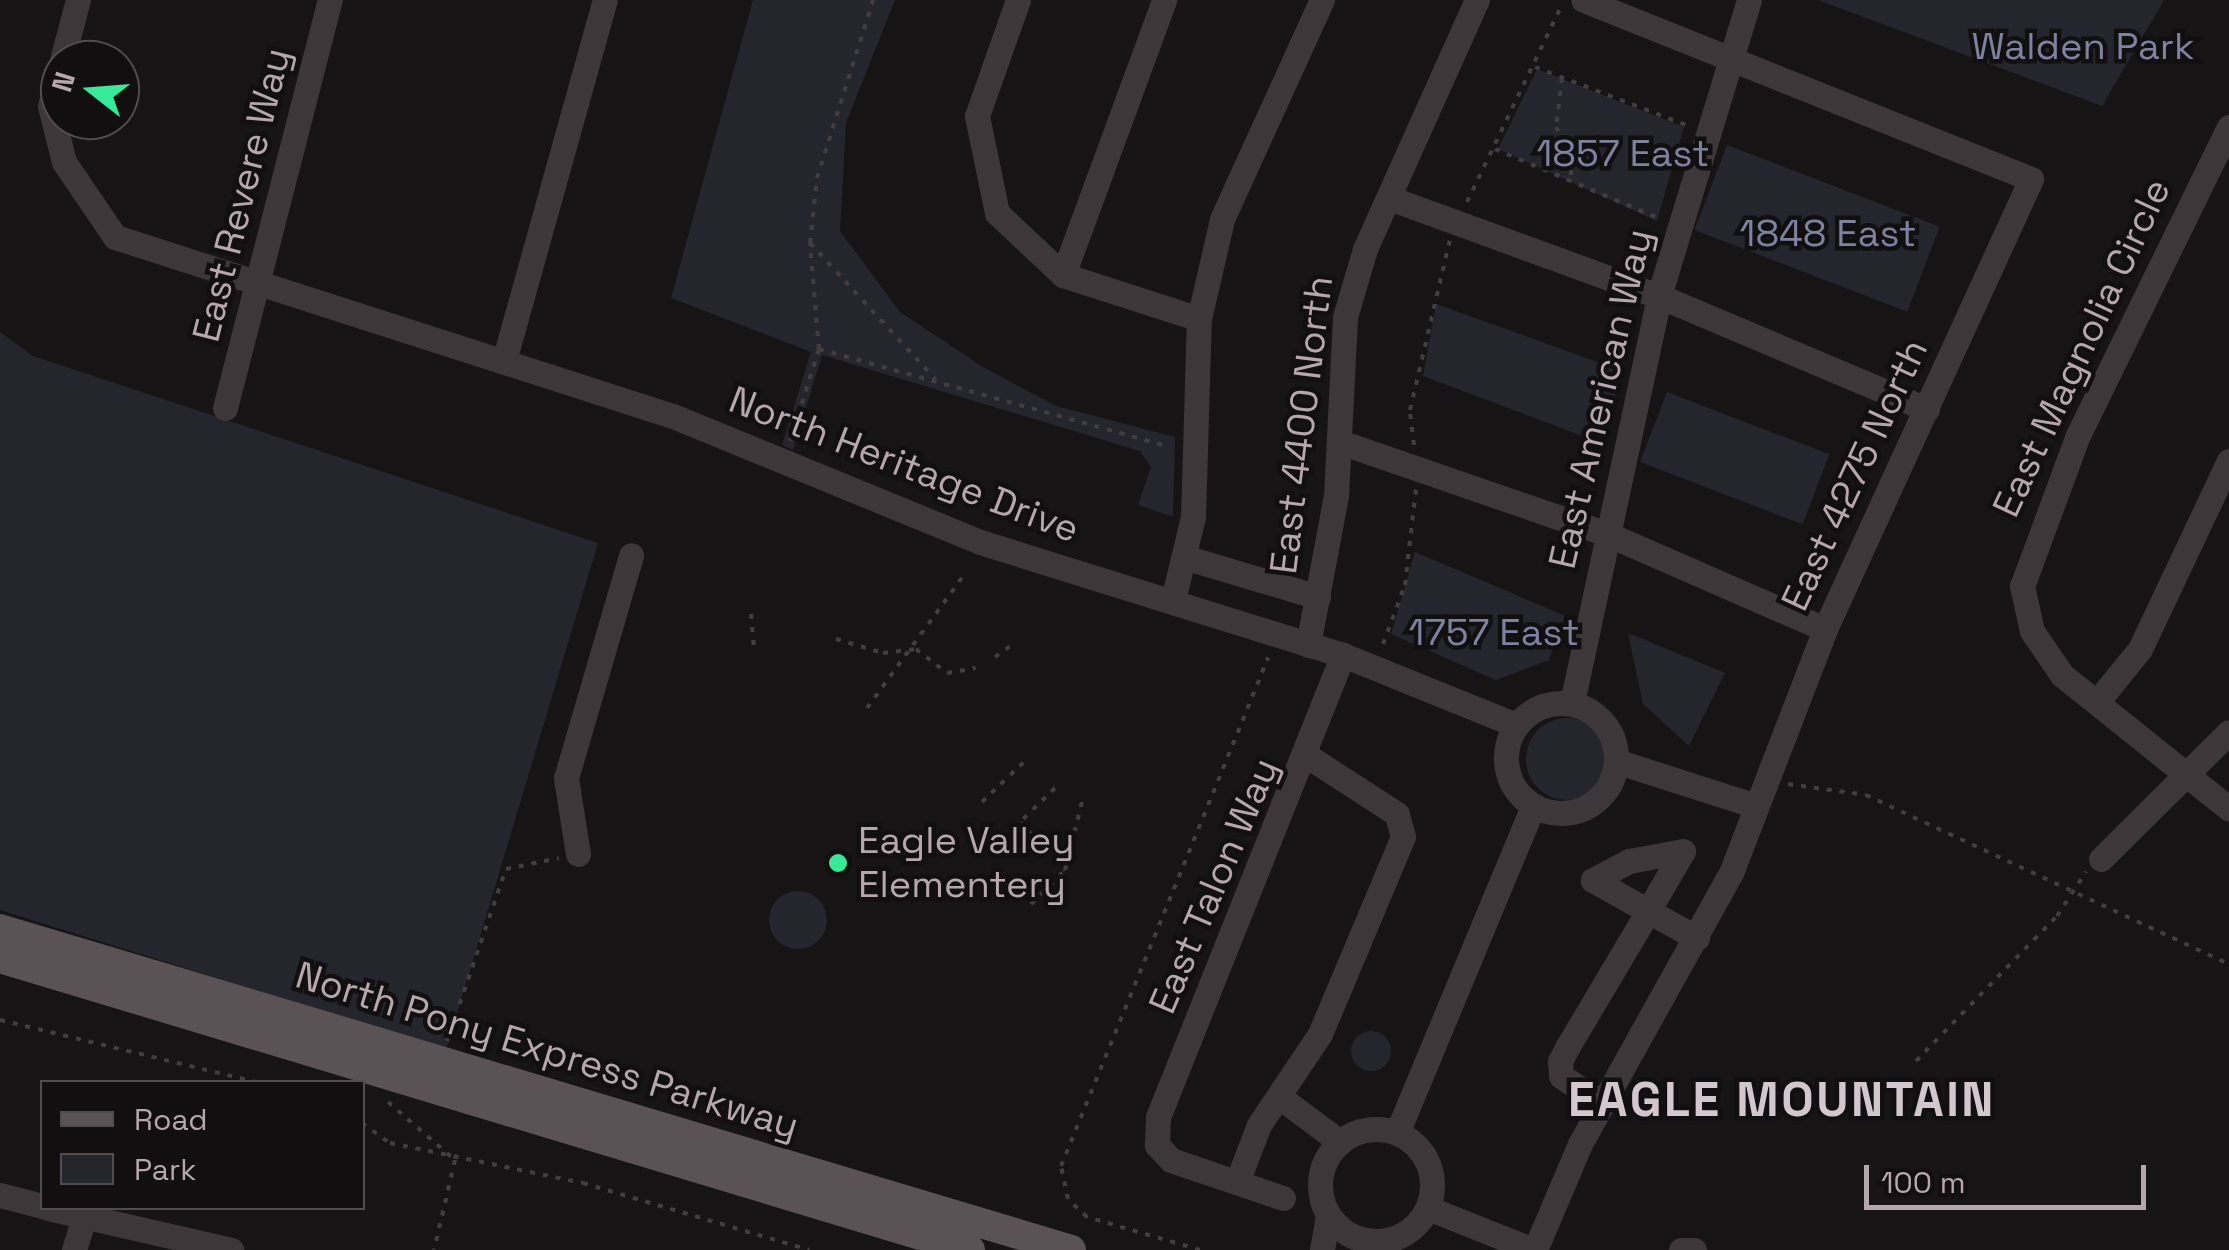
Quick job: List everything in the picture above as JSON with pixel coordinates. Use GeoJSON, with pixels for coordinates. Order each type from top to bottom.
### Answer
{"type":"FeatureCollection","features":[{"type":"Feature","properties":{"kind":"main road","name":"North Pony Express Parkway"},"geometry":{"type":"LineString","coordinates":[[0,929],[1071,1250]]}},
{"type":"Feature","properties":{"kind":"main road","name":"North Pony Express Parkway"},"geometry":{"type":"LineString","coordinates":[[0,958],[970,1250]]}},
{"type":"Feature","properties":{"kind":"street","name":"North Heritage Drive"},"geometry":{"type":"LineString","coordinates":[[67,40],[78,0]]}},
{"type":"Feature","properties":{"kind":"street","name":"East Revere Way"},"geometry":{"type":"LineString","coordinates":[[225,408],[262,284],[330,0]]}},
{"type":"Feature","properties":{"kind":"street"},"geometry":{"type":"LineString","coordinates":[[1018,0],[977,116],[997,213],[1063,275],[1199,319]]}},
{"type":"Feature","properties":{"kind":"street"},"geometry":{"type":"LineString","coordinates":[[1063,275],[1164,0]]}},
{"type":"Feature","properties":{"kind":"street"},"geometry":{"type":"LineString","coordinates":[[1173,600],[1184,557],[1198,449],[1199,319],[1222,219],[1322,0]]}},
{"type":"Feature","properties":{"kind":"street","name":"East 4400 North"},"geometry":{"type":"LineString","coordinates":[[1308,645],[1340,442],[1345,316],[1364,249],[1392,200],[1477,0]]}},
{"type":"Feature","properties":{"kind":"street","name":"East American Way"},"geometry":{"type":"LineString","coordinates":[[1572,703],[1605,533],[1659,296],[1749,0]]}},
{"type":"Feature","properties":{"kind":"street"},"geometry":{"type":"LineString","coordinates":[[504,361],[608,2]]}},
{"type":"Feature","properties":{"kind":"street"},"geometry":{"type":"LineString","coordinates":[[1572,3],[1728,60]]}},
{"type":"Feature","properties":{"kind":"street","name":"East 4275 North"},"geometry":{"type":"LineString","coordinates":[[1534,1250],[1603,1104],[1731,873],[1750,804],[1825,629],[2030,179],[1728,60]]}},
{"type":"Feature","properties":{"kind":"street","name":"East Magnolia Circle"},"geometry":{"type":"LineString","coordinates":[[2097,702],[2045,653],[2026,606],[2022,569],[2035,532],[2229,127]]}},
{"type":"Feature","properties":{"kind":"street","name":"North Heritage Drive"},"geometry":{"type":"LineString","coordinates":[[58,140],[64,162],[114,237],[674,416],[980,542],[1343,655],[1516,725]]}},
{"type":"Feature","properties":{"kind":"street"},"geometry":{"type":"LineString","coordinates":[[1392,200],[1659,296],[1927,409]]}},
{"type":"Feature","properties":{"kind":"street"},"geometry":{"type":"LineString","coordinates":[[1340,442],[1605,533],[1825,629]]}},
{"type":"Feature","properties":{"kind":"street"},"geometry":{"type":"LineString","coordinates":[[2229,461],[2140,650],[2097,702],[2192,771],[2229,809]]}},
{"type":"Feature","properties":{"kind":"street"},"geometry":{"type":"LineString","coordinates":[[578,854],[566,778],[630,556]]}},
{"type":"Feature","properties":{"kind":"street"},"geometry":{"type":"LineString","coordinates":[[1184,557],[1318,596]]}},
{"type":"Feature","properties":{"kind":"street","name":"East Talon Way"},"geometry":{"type":"LineString","coordinates":[[1237,1182],[1171,1160],[1156,1146],[1158,1117],[1309,757],[1343,655]]}},
{"type":"Feature","properties":{"kind":"street"},"geometry":{"type":"LineString","coordinates":[[1572,703],[1606,726],[1616,761],[1608,787],[1583,809],[1533,807],[1504,762],[1516,725],[1543,705],[1572,703]]}},
{"type":"Feature","properties":{"kind":"street"},"geometry":{"type":"LineString","coordinates":[[2100,859],[2229,732]]}},
{"type":"Feature","properties":{"kind":"street"},"geometry":{"type":"LineString","coordinates":[[1283,1198],[1237,1182],[1320,1034],[1403,836],[1397,814],[1309,757]]}},
{"type":"Feature","properties":{"kind":"street"},"geometry":{"type":"LineString","coordinates":[[1616,761],[1750,804]]}},
{"type":"Feature","properties":{"kind":"street"},"geometry":{"type":"LineString","coordinates":[[1397,1133],[1533,807]]}},
{"type":"Feature","properties":{"kind":"street"},"geometry":{"type":"LineString","coordinates":[[1603,1104],[1561,1076],[1560,1062],[1648,911],[1697,938]]}},
{"type":"Feature","properties":{"kind":"street"},"geometry":{"type":"LineString","coordinates":[[1281,1098],[1340,1142]]}},
{"type":"Feature","properties":{"kind":"street"},"geometry":{"type":"LineString","coordinates":[[1322,1250],[1328,1215],[1320,1184],[1340,1142],[1367,1130],[1397,1133],[1424,1156],[1428,1208]]}},
{"type":"Feature","properties":{"kind":"street"},"geometry":{"type":"LineString","coordinates":[[0,1194],[40,1206]]}},
{"type":"Feature","properties":{"kind":"street"},"geometry":{"type":"LineString","coordinates":[[1428,1208],[1534,1250]]}},
{"type":"Feature","properties":{"kind":"street"},"geometry":{"type":"LineString","coordinates":[[1328,1215],[1353,1237],[1385,1246],[1428,1208]]}},
{"type":"Feature","properties":{"kind":"street"},"geometry":{"type":"LineString","coordinates":[[57,1210],[231,1250]]}},
{"type":"Feature","properties":{"kind":"street"},"geometry":{"type":"LineString","coordinates":[[74,1250],[84,1217]]}},
{"type":"Feature","properties":{"kind":"street"},"geometry":{"type":"LineString","coordinates":[[1681,1250],[1694,1250]]}},
{"type":"Feature","properties":{"kind":"path"},"geometry":{"type":"LineString","coordinates":[[790,442],[819,349],[810,243],[817,178],[873,0]]}},
{"type":"Feature","properties":{"kind":"path"},"geometry":{"type":"LineString","coordinates":[[1464,206],[1572,3]]}},
{"type":"Feature","properties":{"kind":"path"},"geometry":{"type":"LineString","coordinates":[[1535,67],[1694,128]]}},
{"type":"Feature","properties":{"kind":"path"},"geometry":{"type":"LineString","coordinates":[[1562,77],[1556,126],[1574,158],[1570,181]]}},
{"type":"Feature","properties":{"kind":"path"},"geometry":{"type":"LineString","coordinates":[[1495,149],[1666,221]]}},
{"type":"Feature","properties":{"kind":"path"},"geometry":{"type":"LineString","coordinates":[[1413,454],[1410,410],[1452,232]]}},
{"type":"Feature","properties":{"kind":"path"},"geometry":{"type":"LineString","coordinates":[[810,243],[938,383]]}},
{"type":"Feature","properties":{"kind":"path"},"geometry":{"type":"LineString","coordinates":[[819,349],[1169,447]]}},
{"type":"Feature","properties":{"kind":"path"},"geometry":{"type":"LineString","coordinates":[[1383,644],[1406,585],[1417,478]]}},
{"type":"Feature","properties":{"kind":"path"},"geometry":{"type":"LineString","coordinates":[[868,708],[916,649],[966,572]]}},
{"type":"Feature","properties":{"kind":"path"},"geometry":{"type":"LineString","coordinates":[[751,614],[754,648]]}},
{"type":"Feature","properties":{"kind":"path"},"geometry":{"type":"LineString","coordinates":[[836,640],[883,654],[916,649],[947,673],[976,668]]}},
{"type":"Feature","properties":{"kind":"path"},"geometry":{"type":"LineString","coordinates":[[995,657],[1013,644]]}},
{"type":"Feature","properties":{"kind":"path"},"geometry":{"type":"LineString","coordinates":[[1200,1250],[1088,1218],[1068,1198],[1061,1166],[1268,658]]}},
{"type":"Feature","properties":{"kind":"path"},"geometry":{"type":"LineString","coordinates":[[982,802],[1028,759]]}},
{"type":"Feature","properties":{"kind":"path"},"geometry":{"type":"LineString","coordinates":[[1778,785],[1827,784],[1866,795],[2072,886],[2153,934],[2229,964]]}},
{"type":"Feature","properties":{"kind":"path"},"geometry":{"type":"LineString","coordinates":[[1054,788],[1020,822],[1064,870]]}},
{"type":"Feature","properties":{"kind":"path"},"geometry":{"type":"LineString","coordinates":[[1030,904],[1064,870],[1082,802]]}},
{"type":"Feature","properties":{"kind":"path"},"geometry":{"type":"LineString","coordinates":[[432,1036],[447,1041],[506,869],[578,854]]}},
{"type":"Feature","properties":{"kind":"path"},"geometry":{"type":"LineString","coordinates":[[1916,1062],[2057,916],[2072,886],[2100,859]]}},
{"type":"Feature","properties":{"kind":"path"},"geometry":{"type":"LineString","coordinates":[[0,1020],[248,1080]]}},
{"type":"Feature","properties":{"kind":"path"},"geometry":{"type":"LineString","coordinates":[[381,1096],[455,1160]]}},
{"type":"Feature","properties":{"kind":"path"},"geometry":{"type":"LineString","coordinates":[[365,1124],[390,1143],[455,1160],[583,1183],[809,1250]]}},
{"type":"Feature","properties":{"kind":"path"},"geometry":{"type":"LineString","coordinates":[[434,1250],[455,1160]]}},
{"type":"Feature","properties":{"kind":"green space"},"geometry":{"type":"Polygon","coordinates":[[[753,0],[895,0],[846,123],[840,231],[900,312],[983,367],[1056,406],[1175,437],[1173,517],[1138,505],[1151,467],[1140,451],[822,355],[793,450],[782,445],[811,352],[671,298],[753,0]]]}},
{"type":"Feature","properties":{"kind":"green space","name":"Walden Park"},"geometry":{"type":"Polygon","coordinates":[[[1818,0],[2164,0],[2102,106],[1818,0]]]}},
{"type":"Feature","properties":{"kind":"green space","name":"1857 East"},"geometry":{"type":"Polygon","coordinates":[[[1537,69],[1684,127],[1657,221],[1498,149],[1537,69]]]}},
{"type":"Feature","properties":{"kind":"green space","name":"1848 East"},"geometry":{"type":"Polygon","coordinates":[[[1727,145],[1940,227],[1907,312],[1694,230],[1727,145]]]}},
{"type":"Feature","properties":{"kind":"green space"},"geometry":{"type":"Polygon","coordinates":[[[1436,304],[1620,370],[1606,445],[1423,376],[1436,304]]]}},
{"type":"Feature","properties":{"kind":"green space"},"geometry":{"type":"Polygon","coordinates":[[[0,332],[33,356],[598,543],[446,1050],[0,910],[0,332]]]}},
{"type":"Feature","properties":{"kind":"green space"},"geometry":{"type":"Polygon","coordinates":[[[1667,392],[1829,454],[1803,524],[1640,462],[1667,392]]]}},
{"type":"Feature","properties":{"kind":"green space","name":"1757 East"},"geometry":{"type":"Polygon","coordinates":[[[1415,552],[1565,616],[1549,660],[1496,680],[1391,634],[1415,552]]]}},
{"type":"Feature","properties":{"kind":"green space"},"geometry":{"type":"Polygon","coordinates":[[[1628,633],[1725,673],[1689,746],[1643,704],[1628,633]]]}},
{"type":"Feature","properties":{"kind":"green space"},"geometry":{"type":"Polygon","coordinates":[[[1567,718],[1583,721],[1596,730],[1605,743],[1605,775],[1596,788],[1583,797],[1567,800],[1551,797],[1538,788],[1529,775],[1526,759],[1529,743],[1538,730],[1551,721],[1567,718]]]}},
{"type":"Feature","properties":{"kind":"green space"},"geometry":{"type":"Polygon","coordinates":[[[798,891],[818,900],[827,920],[818,940],[798,949],[778,940],[769,920],[778,900],[798,891]]]}},
{"type":"Feature","properties":{"kind":"green space"},"geometry":{"type":"Polygon","coordinates":[[[1371,1031],[1385,1037],[1391,1051],[1385,1065],[1371,1071],[1357,1065],[1351,1051],[1357,1037],[1371,1031]]]}},
{"type":"Feature","properties":{"kind":"place","name":"Eagle Valley Elementery"},"geometry":{"type":"Point","coordinates":[838,863]}},
{"type":"Feature","properties":{"kind":"district","name":"EAGLE MOUNTAIN"},"geometry":{"type":"Point","coordinates":[1782,1100]}}]}
